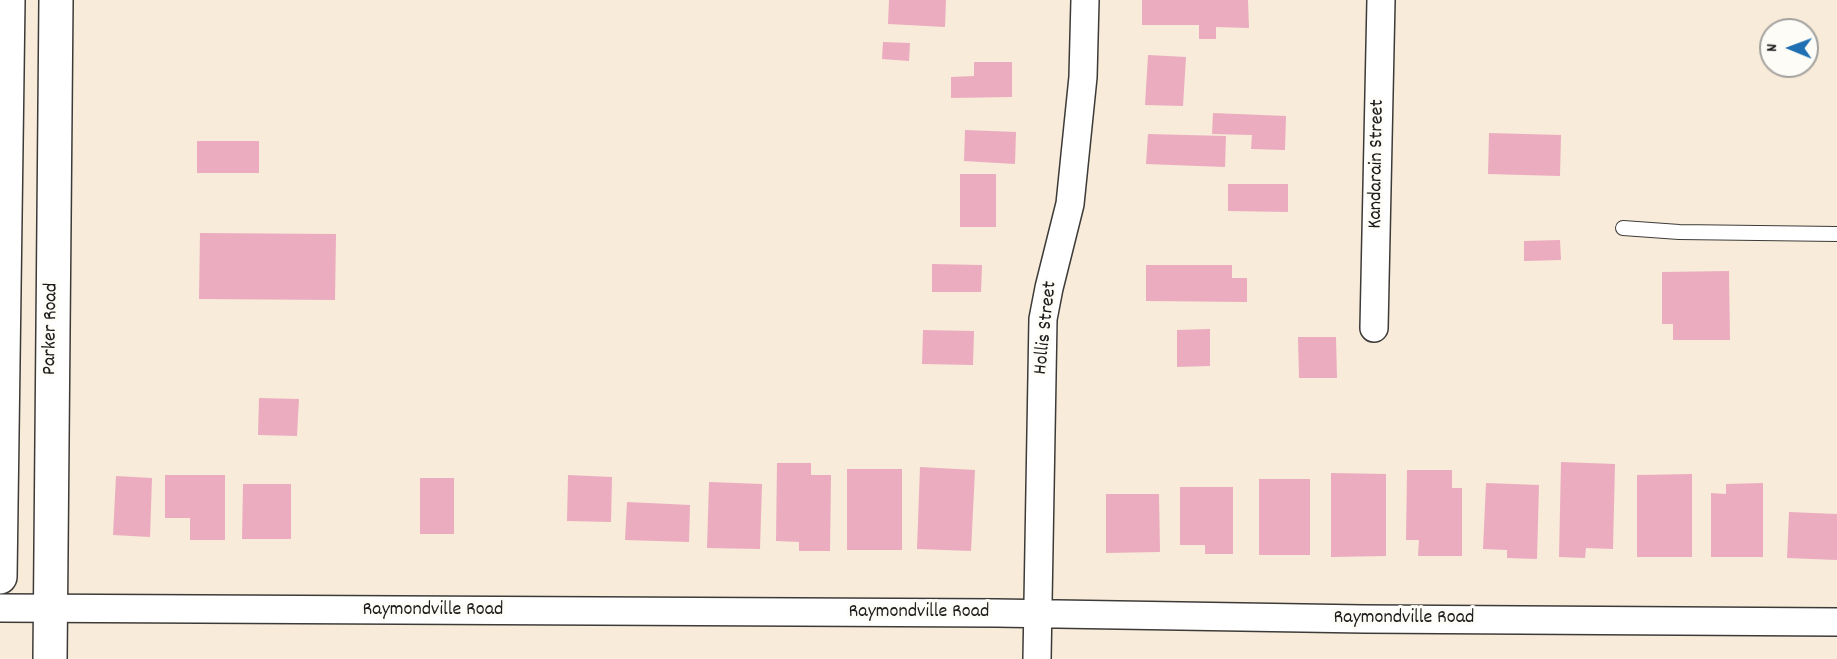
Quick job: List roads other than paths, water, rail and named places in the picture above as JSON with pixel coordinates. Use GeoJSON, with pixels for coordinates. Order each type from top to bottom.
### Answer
{"type":"FeatureCollection","features":[{"type":"Feature","properties":{"kind":"main road"},"geometry":{"type":"LineString","coordinates":[[0,577],[3,178],[8,0]]}},
{"type":"Feature","properties":{"kind":"main road","name":"Parker Road"},"geometry":{"type":"LineString","coordinates":[[50,659],[56,0]]}},
{"type":"Feature","properties":{"kind":"main road"},"geometry":{"type":"LineString","coordinates":[[3,178],[54,178]]}},
{"type":"Feature","properties":{"kind":"street","name":"Hollis Street"},"geometry":{"type":"LineString","coordinates":[[1037,659],[1043,319],[1048,288],[1070,204],[1083,77],[1084,0]]}},
{"type":"Feature","properties":{"kind":"street","name":"Kandarain Street"},"geometry":{"type":"LineString","coordinates":[[1374,327],[1381,0]]}},
{"type":"Feature","properties":{"kind":"street","name":"Raymondville Road"},"geometry":{"type":"LineString","coordinates":[[0,608],[1037,614],[1837,622]]}},
{"type":"Feature","properties":{"kind":"lane"},"geometry":{"type":"LineString","coordinates":[[1623,228],[1679,232],[1837,234]]}}]}
